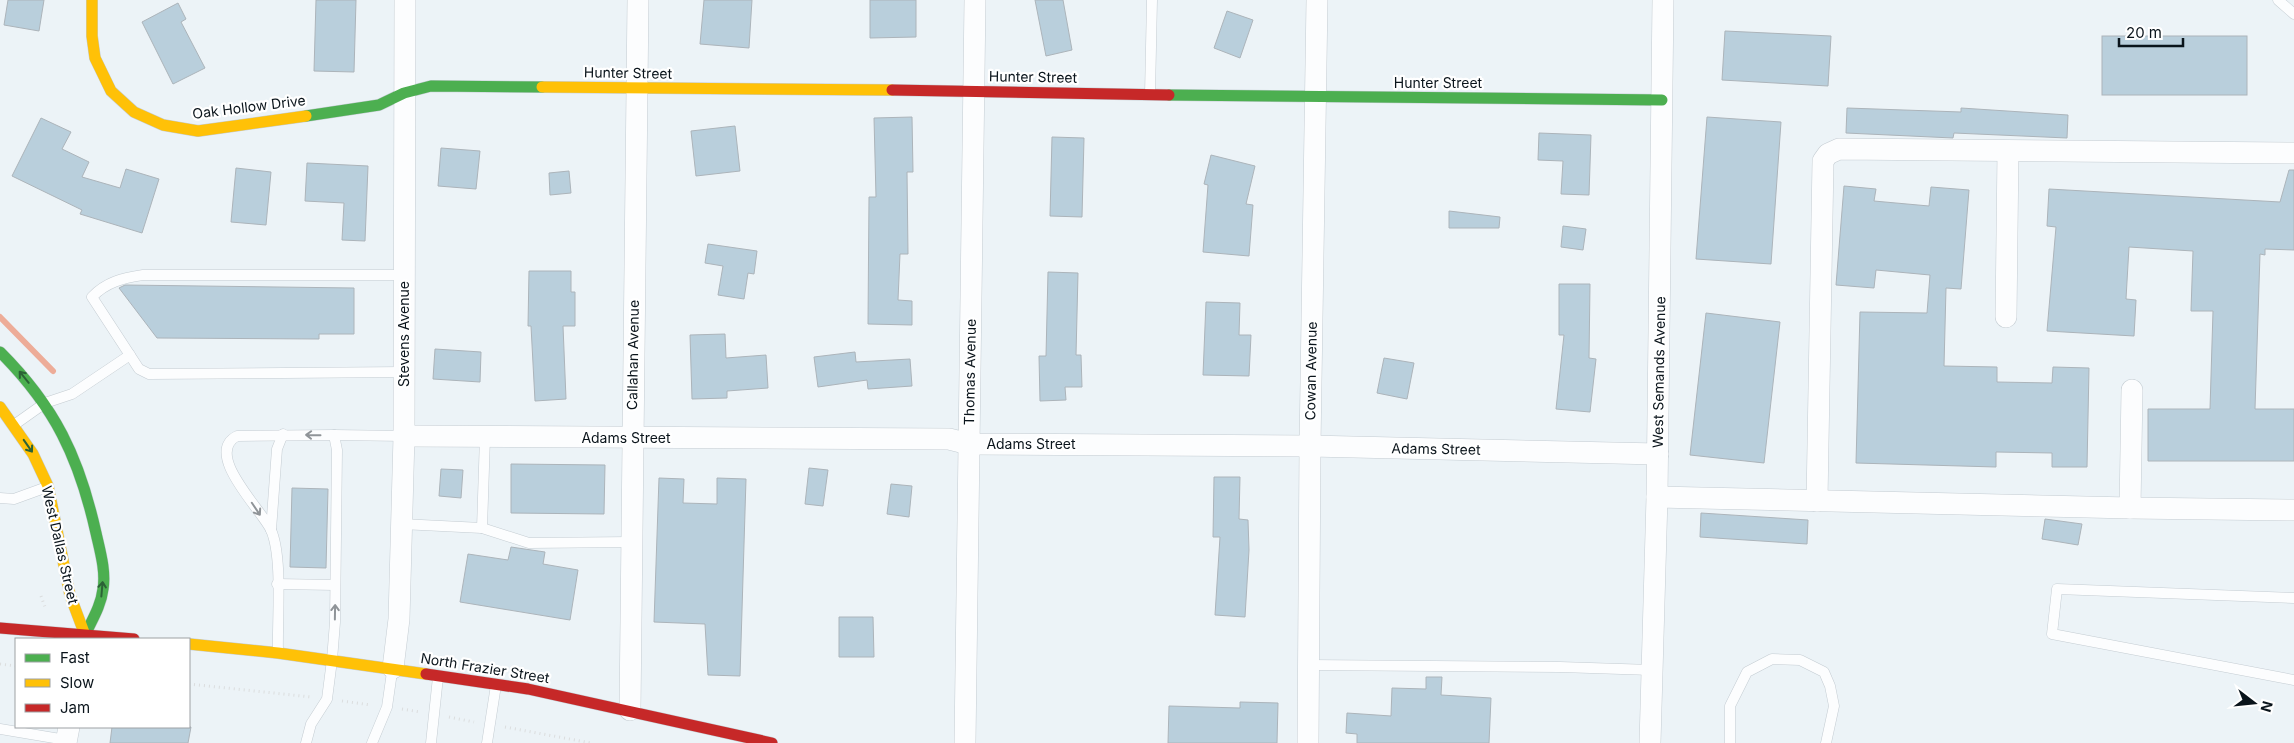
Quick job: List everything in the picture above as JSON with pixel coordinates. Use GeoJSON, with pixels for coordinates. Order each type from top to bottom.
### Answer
{"type":"FeatureCollection","features":[{"type":"Feature","properties":{"kind":"street","name":"Oak Hollow Drive"},"geometry":{"type":"LineString","coordinates":[[92,0],[95,57],[106,84],[121,103],[144,120],[170,128],[198,131],[379,105],[404,93]]}},
{"type":"Feature","properties":{"kind":"street","name":"Stevens Avenue"},"geometry":{"type":"LineString","coordinates":[[393,668],[399,619],[404,436],[405,0]]}},
{"type":"Feature","properties":{"kind":"street","name":"Callahan Avenue"},"geometry":{"type":"LineString","coordinates":[[630,710],[638,0]]}},
{"type":"Feature","properties":{"kind":"street","name":"Thomas Avenue"},"geometry":{"type":"LineString","coordinates":[[965,743],[975,0]]}},
{"type":"Feature","properties":{"kind":"street","name":"Cowan Avenue"},"geometry":{"type":"LineString","coordinates":[[1308,743],[1310,446],[1317,0]]}},
{"type":"Feature","properties":{"kind":"street","name":"West Semands Avenue"},"geometry":{"type":"LineString","coordinates":[[1650,743],[1658,454],[1663,0]]}},
{"type":"Feature","properties":{"kind":"street","name":"Hunter Street"},"geometry":{"type":"LineString","coordinates":[[404,93],[431,86],[974,91],[1316,98],[1662,100]]}},
{"type":"Feature","properties":{"kind":"street"},"geometry":{"type":"LineString","coordinates":[[1817,501],[1823,162],[1828,154],[1838,149],[2294,153]]}},
{"type":"Feature","properties":{"kind":"street"},"geometry":{"type":"LineString","coordinates":[[2006,317],[2008,151]]}},
{"type":"Feature","properties":{"kind":"street","name":"West Dallas Street"},"geometry":{"type":"LineString","coordinates":[[0,352],[15,366],[45,403],[72,452],[88,496],[100,554],[104,592],[85,637]]}},
{"type":"Feature","properties":{"kind":"street"},"geometry":{"type":"LineString","coordinates":[[2130,508],[2132,390]]}},
{"type":"Feature","properties":{"kind":"street","name":"West Dallas Street"},"geometry":{"type":"LineString","coordinates":[[0,407],[34,454],[48,486],[70,595],[85,637]]}},
{"type":"Feature","properties":{"kind":"street","name":"Adams Street"},"geometry":{"type":"LineString","coordinates":[[404,436],[949,439],[969,444],[1310,446],[1658,454]]}},
{"type":"Feature","properties":{"kind":"street"},"geometry":{"type":"LineString","coordinates":[[1657,497],[2294,510]]}},
{"type":"Feature","properties":{"kind":"street"},"geometry":{"type":"LineString","coordinates":[[0,628],[110,638]]}},
{"type":"Feature","properties":{"kind":"street","name":"North Frazier Street"},"geometry":{"type":"LineString","coordinates":[[190,644],[332,660],[496,684],[630,710],[772,743]]}},
{"type":"Feature","properties":{"kind":"lane"},"geometry":{"type":"LineString","coordinates":[[1150,95],[1152,0]]}},
{"type":"Feature","properties":{"kind":"lane"},"geometry":{"type":"LineString","coordinates":[[2278,0],[2294,14]]}},
{"type":"Feature","properties":{"kind":"lane"},"geometry":{"type":"LineString","coordinates":[[404,275],[143,275],[115,281],[102,287],[92,297],[139,369],[150,374],[404,372]]}},
{"type":"Feature","properties":{"kind":"lane"},"geometry":{"type":"LineString","coordinates":[[13,425],[45,403],[72,394],[130,355]]}},
{"type":"Feature","properties":{"kind":"lane"},"geometry":{"type":"LineString","coordinates":[[271,530],[235,477],[226,458],[226,449],[230,440],[237,436],[283,434],[404,436]]}},
{"type":"Feature","properties":{"kind":"lane"},"geometry":{"type":"LineString","coordinates":[[278,653],[277,557],[271,530],[277,449],[283,434]]}},
{"type":"Feature","properties":{"kind":"lane"},"geometry":{"type":"LineString","coordinates":[[306,743],[311,724],[327,700],[332,660],[337,450],[334,435]]}},
{"type":"Feature","properties":{"kind":"lane"},"geometry":{"type":"LineString","coordinates":[[482,528],[484,437]]}},
{"type":"Feature","properties":{"kind":"lane"},"geometry":{"type":"LineString","coordinates":[[0,498],[14,499],[48,486]]}},
{"type":"Feature","properties":{"kind":"lane"},"geometry":{"type":"LineString","coordinates":[[401,524],[482,528],[529,543],[631,542]]}},
{"type":"Feature","properties":{"kind":"lane"},"geometry":{"type":"LineString","coordinates":[[277,584],[335,585]]}},
{"type":"Feature","properties":{"kind":"lane"},"geometry":{"type":"LineString","coordinates":[[2294,598],[2057,589],[2052,634],[2294,680]]}},
{"type":"Feature","properties":{"kind":"lane"},"geometry":{"type":"LineString","coordinates":[[1730,743],[1730,706],[1747,672],[1772,659],[1800,660],[1824,672],[1830,686],[1834,706],[1826,743]]}},
{"type":"Feature","properties":{"kind":"lane"},"geometry":{"type":"LineString","coordinates":[[1308,665],[1560,667],[1652,670]]}},
{"type":"Feature","properties":{"kind":"lane"},"geometry":{"type":"LineString","coordinates":[[372,743],[387,707],[393,668]]}},
{"type":"Feature","properties":{"kind":"lane"},"geometry":{"type":"LineString","coordinates":[[431,743],[438,675]]}},
{"type":"Feature","properties":{"kind":"lane"},"geometry":{"type":"LineString","coordinates":[[487,743],[496,684]]}},
{"type":"Feature","properties":{"kind":"lane"},"geometry":{"type":"LineString","coordinates":[[0,729],[67,737]]}},
{"type":"Feature","properties":{"kind":"path"},"geometry":{"type":"LineString","coordinates":[[0,664],[15,666]]}},
{"type":"Feature","properties":{"kind":"building"},"geometry":{"type":"Polygon","coordinates":[[[8,0],[44,0],[39,31],[4,25],[8,0]]]}},
{"type":"Feature","properties":{"kind":"building"},"geometry":{"type":"Polygon","coordinates":[[[316,0],[356,0],[354,72],[314,71],[316,0]]]}},
{"type":"Feature","properties":{"kind":"building"},"geometry":{"type":"Polygon","coordinates":[[[704,0],[752,0],[749,48],[700,44],[704,0]]]}},
{"type":"Feature","properties":{"kind":"building"},"geometry":{"type":"Polygon","coordinates":[[[870,0],[916,0],[916,37],[870,38],[870,0]]]}},
{"type":"Feature","properties":{"kind":"building"},"geometry":{"type":"Polygon","coordinates":[[[1035,0],[1063,0],[1072,50],[1046,56],[1035,0]]]}},
{"type":"Feature","properties":{"kind":"building"},"geometry":{"type":"Polygon","coordinates":[[[178,3],[186,19],[181,22],[205,68],[173,84],[142,22],[178,3]]]}},
{"type":"Feature","properties":{"kind":"building"},"geometry":{"type":"Polygon","coordinates":[[[1227,11],[1253,20],[1240,58],[1214,48],[1227,11]]]}},
{"type":"Feature","properties":{"kind":"building"},"geometry":{"type":"Polygon","coordinates":[[[1725,31],[1831,36],[1828,86],[1722,80],[1725,31]]]}},
{"type":"Feature","properties":{"kind":"building"},"geometry":{"type":"Polygon","coordinates":[[[2102,36],[2247,36],[2247,95],[2102,95],[2102,36]]]}},
{"type":"Feature","properties":{"kind":"building"},"geometry":{"type":"Polygon","coordinates":[[[1847,108],[1961,112],[1961,108],[2068,115],[2067,138],[1954,133],[1953,138],[1846,133],[1847,108]]]}},
{"type":"Feature","properties":{"kind":"building"},"geometry":{"type":"Polygon","coordinates":[[[912,117],[913,172],[907,172],[908,254],[900,254],[898,300],[912,301],[912,325],[868,324],[869,197],[876,197],[874,118],[912,117]]]}},
{"type":"Feature","properties":{"kind":"building"},"geometry":{"type":"Polygon","coordinates":[[[1707,117],[1781,122],[1771,264],[1696,259],[1707,117]]]}},
{"type":"Feature","properties":{"kind":"building"},"geometry":{"type":"Polygon","coordinates":[[[41,118],[71,132],[62,149],[89,162],[82,177],[120,188],[126,169],[159,179],[142,233],[80,214],[82,210],[12,176],[41,118]]]}},
{"type":"Feature","properties":{"kind":"building"},"geometry":{"type":"Polygon","coordinates":[[[735,126],[740,171],[696,176],[691,131],[735,126]]]}},
{"type":"Feature","properties":{"kind":"building"},"geometry":{"type":"Polygon","coordinates":[[[1539,133],[1591,135],[1589,195],[1561,194],[1563,161],[1538,160],[1539,133]]]}},
{"type":"Feature","properties":{"kind":"building"},"geometry":{"type":"Polygon","coordinates":[[[1052,137],[1084,138],[1082,217],[1050,216],[1052,137]]]}},
{"type":"Feature","properties":{"kind":"building"},"geometry":{"type":"Polygon","coordinates":[[[441,148],[480,151],[476,189],[438,186],[441,148]]]}},
{"type":"Feature","properties":{"kind":"building"},"geometry":{"type":"Polygon","coordinates":[[[1211,155],[1255,166],[1246,204],[1253,205],[1249,256],[1203,252],[1208,185],[1204,184],[1211,155]]]}},
{"type":"Feature","properties":{"kind":"building"},"geometry":{"type":"Polygon","coordinates":[[[307,163],[368,166],[365,241],[342,240],[344,203],[305,201],[307,163]]]}},
{"type":"Feature","properties":{"kind":"building"},"geometry":{"type":"Polygon","coordinates":[[[236,168],[271,172],[266,225],[231,222],[236,168]]]}},
{"type":"Feature","properties":{"kind":"building"},"geometry":{"type":"Polygon","coordinates":[[[2289,170],[2294,170],[2294,250],[2265,249],[2265,255],[2260,254],[2255,409],[2294,409],[2294,461],[2148,461],[2148,409],[2210,409],[2213,311],[2191,311],[2193,251],[2129,247],[2126,299],[2136,300],[2134,336],[2047,331],[2056,227],[2047,226],[2049,189],[2280,202],[2289,170]]]}},
{"type":"Feature","properties":{"kind":"building"},"geometry":{"type":"Polygon","coordinates":[[[569,171],[571,193],[550,195],[549,173],[569,171]]]}},
{"type":"Feature","properties":{"kind":"building"},"geometry":{"type":"Polygon","coordinates":[[[1844,186],[1876,189],[1874,201],[1929,206],[1931,187],[1969,190],[1961,289],[1946,288],[1944,366],[1997,367],[1997,382],[2052,383],[2053,367],[2089,368],[2087,467],[2052,467],[2052,453],[1996,452],[1996,467],[1856,463],[1860,312],[1927,313],[1930,275],[1876,270],[1874,288],[1836,285],[1844,186]]]}},
{"type":"Feature","properties":{"kind":"building"},"geometry":{"type":"Polygon","coordinates":[[[1449,211],[1500,217],[1499,228],[1449,228],[1449,211]]]}},
{"type":"Feature","properties":{"kind":"building"},"geometry":{"type":"Polygon","coordinates":[[[1563,226],[1586,229],[1583,250],[1561,247],[1563,226]]]}},
{"type":"Feature","properties":{"kind":"building"},"geometry":{"type":"Polygon","coordinates":[[[708,244],[757,251],[754,274],[748,273],[744,299],[718,295],[723,266],[705,263],[708,244]]]}},
{"type":"Feature","properties":{"kind":"building"},"geometry":{"type":"Polygon","coordinates":[[[529,271],[571,271],[571,292],[575,292],[575,326],[563,326],[566,399],[535,401],[531,326],[528,326],[529,271]]]}},
{"type":"Feature","properties":{"kind":"building"},"geometry":{"type":"Polygon","coordinates":[[[1048,272],[1078,273],[1076,355],[1081,355],[1082,387],[1065,387],[1066,400],[1040,401],[1039,356],[1046,356],[1048,272]]]}},
{"type":"Feature","properties":{"kind":"building"},"geometry":{"type":"Polygon","coordinates":[[[1559,284],[1590,284],[1589,358],[1596,359],[1590,412],[1556,409],[1564,335],[1559,335],[1559,284]]]}},
{"type":"Feature","properties":{"kind":"building"},"geometry":{"type":"Polygon","coordinates":[[[125,285],[354,288],[354,334],[319,334],[319,339],[157,338],[119,288],[125,285]]]}},
{"type":"Feature","properties":{"kind":"building"},"geometry":{"type":"Polygon","coordinates":[[[1206,302],[1240,303],[1239,335],[1251,335],[1249,376],[1203,375],[1206,302]]]}},
{"type":"Feature","properties":{"kind":"building"},"geometry":{"type":"Polygon","coordinates":[[[1706,313],[1780,322],[1764,463],[1690,455],[1706,313]]]}},
{"type":"Feature","properties":{"kind":"building"},"geometry":{"type":"Polygon","coordinates":[[[725,334],[726,358],[766,355],[768,388],[727,391],[727,398],[692,399],[690,335],[725,334]]]}},
{"type":"Feature","properties":{"kind":"building"},"geometry":{"type":"Polygon","coordinates":[[[435,349],[481,352],[480,382],[433,379],[435,349]]]}},
{"type":"Feature","properties":{"kind":"building"},"geometry":{"type":"Polygon","coordinates":[[[855,352],[856,362],[910,359],[912,386],[868,389],[867,380],[818,387],[814,357],[855,352]]]}},
{"type":"Feature","properties":{"kind":"building"},"geometry":{"type":"Polygon","coordinates":[[[1384,358],[1414,363],[1407,399],[1377,393],[1384,358]]]}},
{"type":"Feature","properties":{"kind":"building"},"geometry":{"type":"Polygon","coordinates":[[[511,464],[605,465],[604,514],[511,513],[511,464]]]}},
{"type":"Feature","properties":{"kind":"building"},"geometry":{"type":"Polygon","coordinates":[[[809,468],[828,470],[823,506],[805,504],[809,468]]]}},
{"type":"Feature","properties":{"kind":"building"},"geometry":{"type":"Polygon","coordinates":[[[441,469],[463,470],[461,498],[439,496],[441,469]]]}},
{"type":"Feature","properties":{"kind":"building"},"geometry":{"type":"Polygon","coordinates":[[[1214,477],[1240,477],[1239,519],[1248,520],[1249,550],[1245,617],[1215,615],[1220,537],[1213,537],[1214,477]]]}},
{"type":"Feature","properties":{"kind":"building"},"geometry":{"type":"Polygon","coordinates":[[[659,478],[684,479],[683,503],[717,504],[717,478],[746,479],[740,676],[708,675],[705,624],[654,622],[659,478]]]}},
{"type":"Feature","properties":{"kind":"building"},"geometry":{"type":"Polygon","coordinates":[[[891,484],[912,486],[909,517],[887,514],[891,484]]]}},
{"type":"Feature","properties":{"kind":"building"},"geometry":{"type":"Polygon","coordinates":[[[292,488],[328,489],[326,568],[290,567],[292,488]]]}},
{"type":"Feature","properties":{"kind":"building"},"geometry":{"type":"Polygon","coordinates":[[[1701,513],[1808,520],[1807,544],[1700,537],[1701,513]]]}},
{"type":"Feature","properties":{"kind":"building"},"geometry":{"type":"Polygon","coordinates":[[[2045,519],[2082,524],[2078,545],[2042,539],[2045,519]]]}},
{"type":"Feature","properties":{"kind":"building"},"geometry":{"type":"Polygon","coordinates":[[[511,547],[545,552],[543,564],[578,570],[570,620],[460,602],[468,554],[508,560],[511,547]]]}},
{"type":"Feature","properties":{"kind":"building"},"geometry":{"type":"Polygon","coordinates":[[[839,617],[873,617],[874,657],[839,657],[839,617]]]}},
{"type":"Feature","properties":{"kind":"building"},"geometry":{"type":"Polygon","coordinates":[[[1426,677],[1442,677],[1441,695],[1491,698],[1489,743],[1357,743],[1357,734],[1346,733],[1347,713],[1391,716],[1392,688],[1426,689],[1426,677]]]}},
{"type":"Feature","properties":{"kind":"building"},"geometry":{"type":"Polygon","coordinates":[[[1240,702],[1278,703],[1277,743],[1168,743],[1169,706],[1240,708],[1240,702]]]}},
{"type":"Feature","properties":{"kind":"building"},"geometry":{"type":"Polygon","coordinates":[[[191,727],[188,743],[110,743],[112,728],[191,727]]]}},
{"type":"Feature","properties":{"kind":"waterway"},"geometry":{"type":"LineString","coordinates":[[0,317],[53,371]]}},
{"type":"Feature","properties":{"kind":"traffic: fast"},"geometry":{"type":"LineString","coordinates":[[306,116],[379,105],[404,93],[431,86],[542,87]]}},
{"type":"Feature","properties":{"kind":"traffic: fast"},"geometry":{"type":"LineString","coordinates":[[1169,95],[1662,100]]}},
{"type":"Feature","properties":{"kind":"traffic: fast"},"geometry":{"type":"LineString","coordinates":[[0,352],[19,372],[50,413],[73,457],[82,480],[96,533],[104,575],[102,595],[85,635]]}},
{"type":"Feature","properties":{"kind":"traffic: slow"},"geometry":{"type":"LineString","coordinates":[[92,0],[92,36],[95,58],[111,91],[134,112],[163,125],[198,131],[306,116]]}},
{"type":"Feature","properties":{"kind":"traffic: slow"},"geometry":{"type":"LineString","coordinates":[[542,87],[892,90]]}},
{"type":"Feature","properties":{"kind":"traffic: slow"},"geometry":{"type":"LineString","coordinates":[[0,407],[33,454],[48,486],[70,595],[85,635]]}},
{"type":"Feature","properties":{"kind":"traffic: slow"},"geometry":{"type":"LineString","coordinates":[[190,644],[278,653],[426,674]]}},
{"type":"Feature","properties":{"kind":"traffic: jam"},"geometry":{"type":"LineString","coordinates":[[892,90],[1169,95]]}},
{"type":"Feature","properties":{"kind":"traffic: jam"},"geometry":{"type":"LineString","coordinates":[[0,628],[122,638]]}},
{"type":"Feature","properties":{"kind":"traffic: jam"},"geometry":{"type":"LineString","coordinates":[[426,674],[528,689],[772,743]]}}]}
